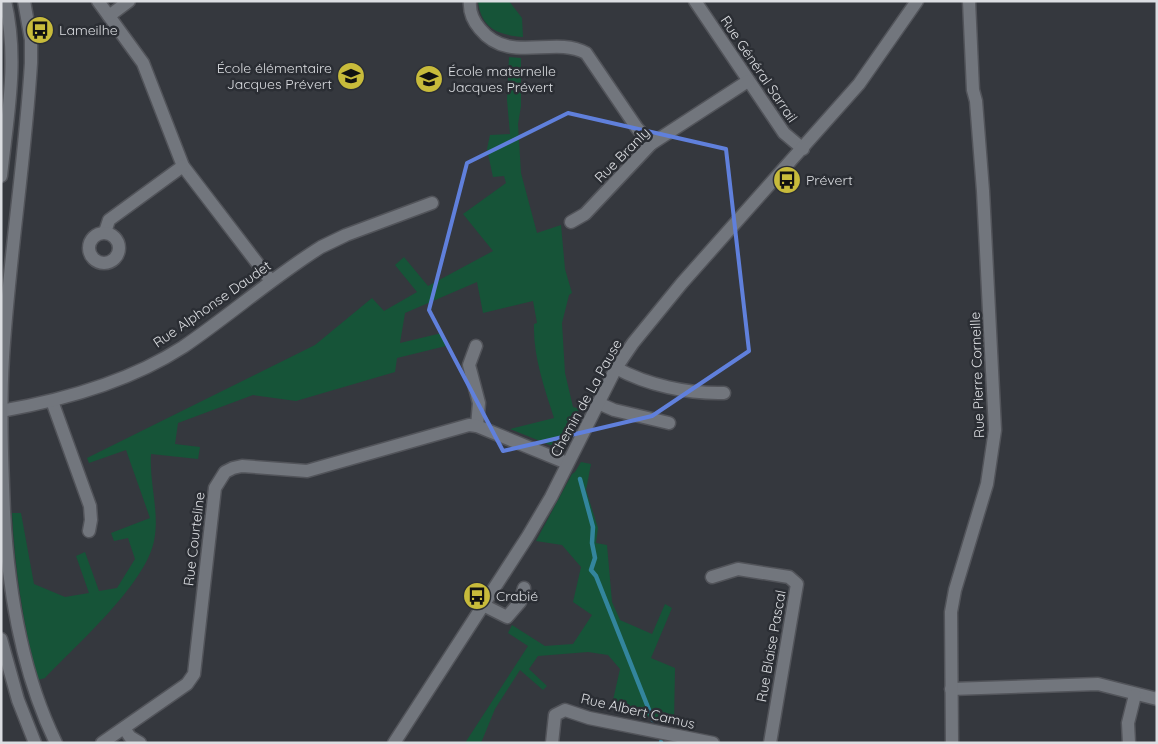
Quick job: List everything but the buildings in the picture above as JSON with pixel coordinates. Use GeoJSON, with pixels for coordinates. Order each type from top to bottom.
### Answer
{"type":"FeatureCollection","features":[{"type":"Feature","properties":{"kind":"street"},"geometry":{"type":"LineString","coordinates":[[1,176],[12,61],[10,25],[5,1]]}},
{"type":"Feature","properties":{"kind":"street"},"geometry":{"type":"LineString","coordinates":[[24,1],[31,40],[31,63],[2,338],[1,411],[6,544],[12,598],[26,660],[56,743]]}},
{"type":"Feature","properties":{"kind":"street"},"geometry":{"type":"LineString","coordinates":[[98,1],[143,62],[183,166],[271,281]]}},
{"type":"Feature","properties":{"kind":"street"},"geometry":{"type":"LineString","coordinates":[[109,16],[129,1]]}},
{"type":"Feature","properties":{"kind":"street"},"geometry":{"type":"LineString","coordinates":[[470,1],[469,9],[477,26],[484,34],[500,45],[513,48],[574,48],[586,53],[637,128],[651,144]]}},
{"type":"Feature","properties":{"kind":"street","name":"Rue Général Sarrail"},"geometry":{"type":"LineString","coordinates":[[695,1],[784,133],[803,149]]}},
{"type":"Feature","properties":{"kind":"street","name":"Chemin de La Pause"},"geometry":{"type":"LineString","coordinates":[[394,743],[551,497],[616,368],[643,330],[682,283],[859,84],[917,1]]}},
{"type":"Feature","properties":{"kind":"street","name":"Rue Pierre Corneille"},"geometry":{"type":"LineString","coordinates":[[952,743],[951,612],[955,590],[987,484],[996,430],[984,191],[976,101],[973,90],[969,1]]}},
{"type":"Feature","properties":{"kind":"street","name":"Rue Branly"},"geometry":{"type":"LineString","coordinates":[[571,222],[585,214],[651,144],[748,80]]}},
{"type":"Feature","properties":{"kind":"street"},"geometry":{"type":"LineString","coordinates":[[105,232],[109,220],[183,166]]}},
{"type":"Feature","properties":{"kind":"street","name":"Rue Alphonse Daudet"},"geometry":{"type":"LineString","coordinates":[[1,411],[52,401],[111,382],[182,348],[271,281],[321,247],[346,234],[432,203]]}},
{"type":"Feature","properties":{"kind":"street"},"geometry":{"type":"LineString","coordinates":[[476,346],[469,365],[479,403],[477,426]]}},
{"type":"Feature","properties":{"kind":"street"},"geometry":{"type":"LineString","coordinates":[[616,368],[647,381],[697,392],[724,393]]}},
{"type":"Feature","properties":{"kind":"street"},"geometry":{"type":"LineString","coordinates":[[52,401],[90,506],[91,520],[88,531]]}},
{"type":"Feature","properties":{"kind":"street"},"geometry":{"type":"LineString","coordinates":[[598,403],[614,410],[670,423]]}},
{"type":"Feature","properties":{"kind":"street","name":"Rue Courteline"},"geometry":{"type":"LineString","coordinates":[[102,743],[187,684],[194,674],[215,488],[225,472],[242,466],[307,470],[461,425],[477,426],[567,463]]}},
{"type":"Feature","properties":{"kind":"street","name":"Rue Blaise Pascal"},"geometry":{"type":"LineString","coordinates":[[712,577],[738,569],[789,578],[796,584],[770,743]]}},
{"type":"Feature","properties":{"kind":"street"},"geometry":{"type":"LineString","coordinates":[[483,605],[507,617],[520,602],[524,588]]}},
{"type":"Feature","properties":{"kind":"street"},"geometry":{"type":"LineString","coordinates":[[1,639],[18,700],[35,743]]}},
{"type":"Feature","properties":{"kind":"street"},"geometry":{"type":"LineString","coordinates":[[951,689],[1098,684],[1135,695],[1157,699]]}},
{"type":"Feature","properties":{"kind":"street"},"geometry":{"type":"LineString","coordinates":[[1128,743],[1128,723],[1135,695]]}},
{"type":"Feature","properties":{"kind":"street","name":"Rue Albert Camus"},"geometry":{"type":"LineString","coordinates":[[552,743],[555,715],[566,710],[590,718],[713,743]]}},
{"type":"Feature","properties":{"kind":"street"},"geometry":{"type":"LineString","coordinates":[[124,728],[130,736],[140,743]]}},
{"type":"Feature","properties":{"kind":"highlighted area"},"geometry":{"type":"Polygon","coordinates":[[[568,113],[726,149],[749,351],[652,416],[503,451],[429,310],[467,163],[568,113]]]}},
{"type":"Feature","properties":{"kind":"green space"},"geometry":{"type":"Polygon","coordinates":[[[478,1],[509,1],[522,18],[523,37],[493,29],[483,18],[478,1]]]}},
{"type":"Feature","properties":{"kind":"green space"},"geometry":{"type":"Polygon","coordinates":[[[509,57],[521,58],[521,106],[518,124],[521,173],[537,233],[561,225],[565,269],[572,293],[569,295],[562,323],[565,373],[573,407],[580,409],[558,444],[550,445],[510,429],[554,418],[537,360],[534,324],[537,323],[533,301],[483,313],[477,282],[405,313],[400,343],[442,333],[446,346],[397,358],[395,372],[296,401],[253,395],[178,423],[175,444],[200,447],[198,459],[151,454],[156,530],[148,558],[138,576],[108,614],[45,678],[38,680],[20,597],[12,513],[21,513],[34,584],[65,597],[89,593],[76,556],[85,552],[99,591],[117,588],[135,559],[128,538],[114,541],[111,533],[150,518],[126,450],[89,463],[87,458],[315,345],[372,298],[384,311],[417,292],[395,265],[404,257],[428,286],[493,251],[463,214],[506,183],[504,176],[493,177],[487,149],[490,135],[510,134],[507,100],[509,57]]]}},
{"type":"Feature","properties":{"kind":"green space"},"geometry":{"type":"Polygon","coordinates":[[[581,462],[591,464],[586,490],[598,528],[596,543],[607,545],[612,602],[620,620],[652,634],[665,604],[672,608],[651,658],[675,668],[674,722],[611,709],[620,669],[608,655],[588,652],[538,656],[529,669],[547,686],[543,690],[520,670],[495,709],[481,743],[465,743],[528,646],[508,633],[512,625],[545,646],[573,644],[592,615],[573,602],[581,567],[562,545],[536,541],[572,474],[581,462]]]}},
{"type":"Feature","properties":{"kind":"waterway"},"geometry":{"type":"LineString","coordinates":[[580,479],[593,527],[592,543],[595,558],[591,570],[596,576],[653,720]]}},
{"type":"Feature","properties":{"kind":"place","name":"Lameilhe"},"geometry":{"type":"Point","coordinates":[40,30]}},
{"type":"Feature","properties":{"kind":"place","name":"École élémentaire Jacques Prévert"},"geometry":{"type":"Point","coordinates":[351,76]}},
{"type":"Feature","properties":{"kind":"place","name":"École maternelle Jacques Prévert"},"geometry":{"type":"Point","coordinates":[429,79]}},
{"type":"Feature","properties":{"kind":"place","name":"Prévert"},"geometry":{"type":"Point","coordinates":[787,180]}},
{"type":"Feature","properties":{"kind":"place","name":"Crabié"},"geometry":{"type":"Point","coordinates":[477,596]}}]}
